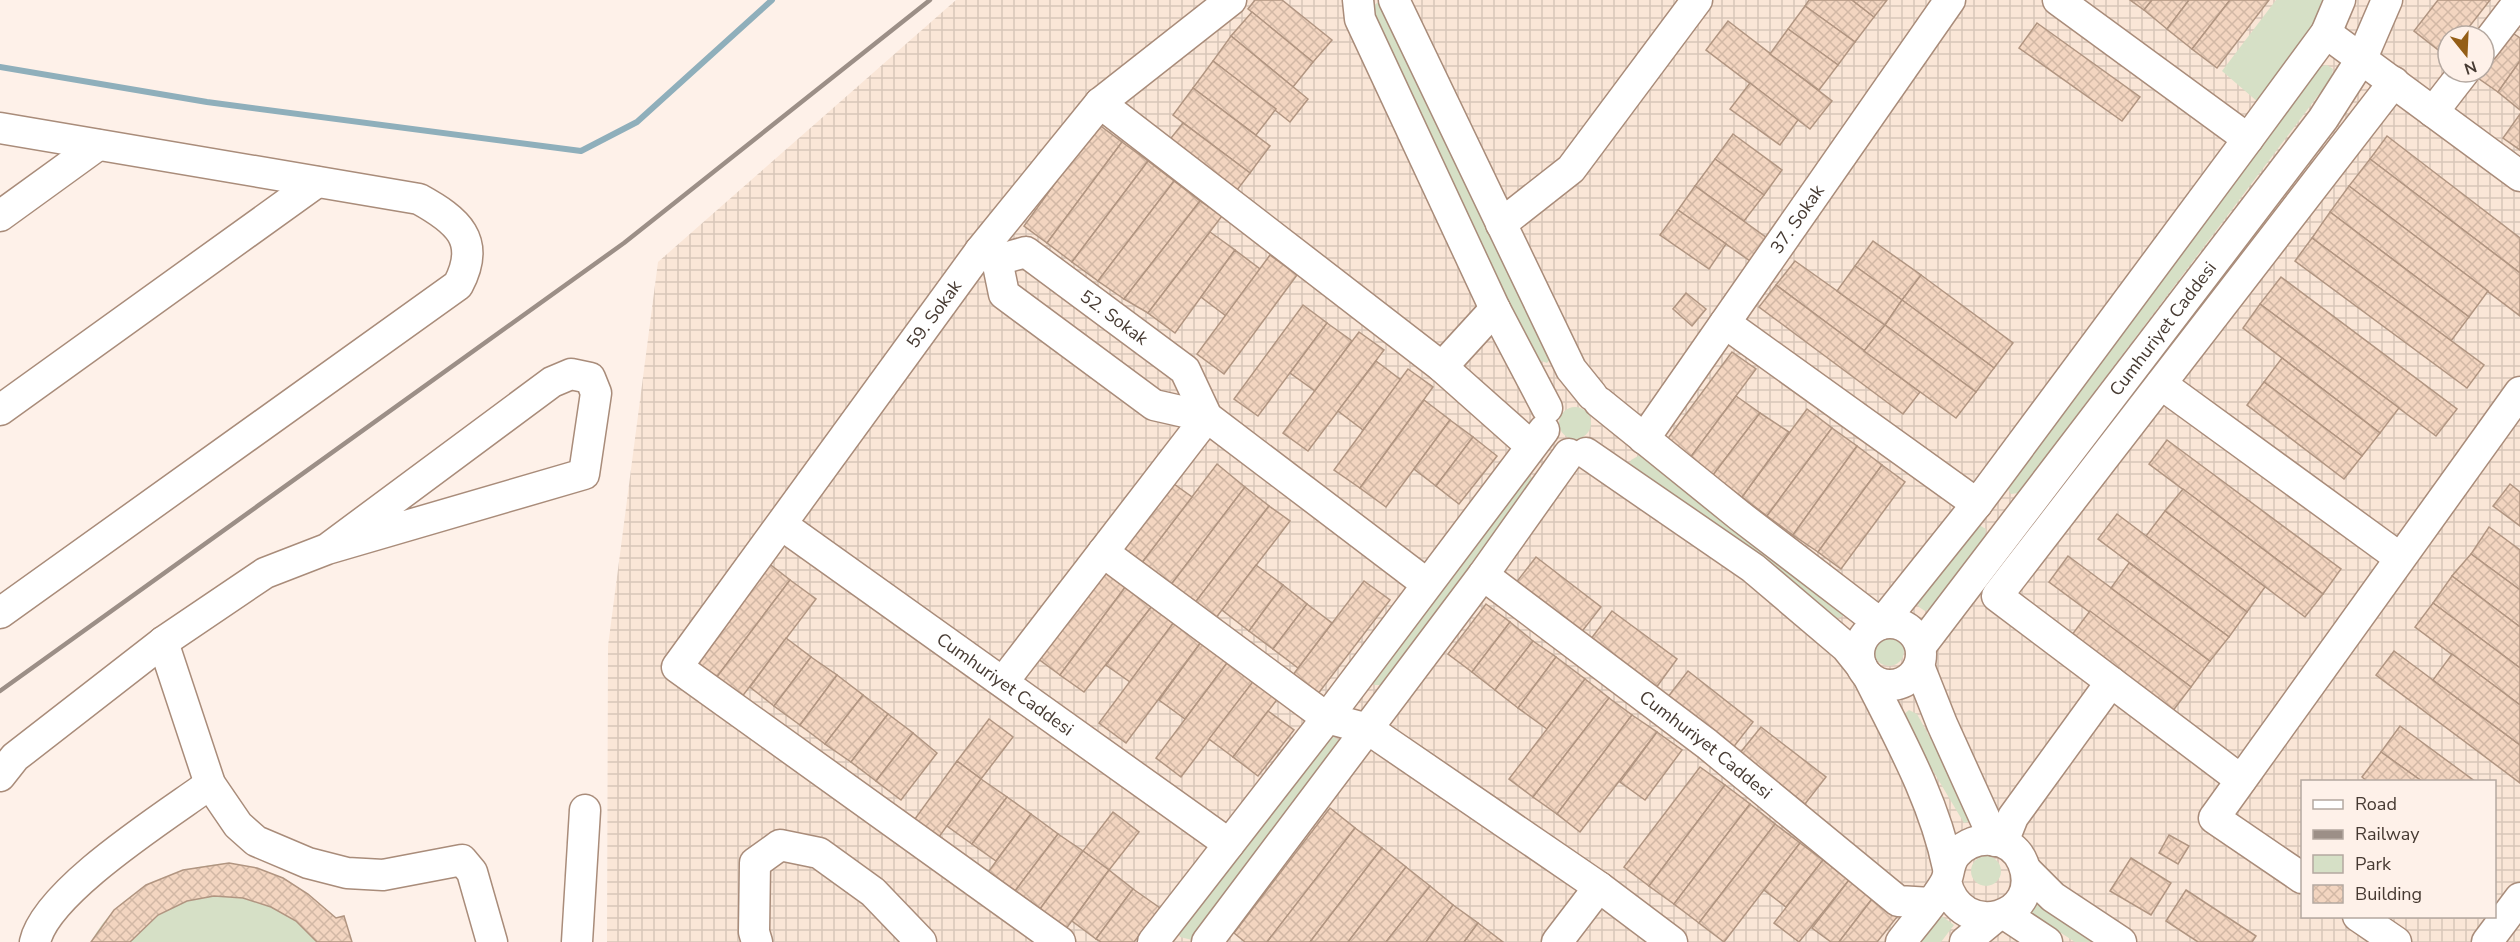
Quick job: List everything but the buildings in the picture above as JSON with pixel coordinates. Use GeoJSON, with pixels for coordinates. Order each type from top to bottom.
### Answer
{"type":"FeatureCollection","features":[{"type":"Feature","properties":{"kind":"street","name":"59. Sokak"},"geometry":{"type":"LineString","coordinates":[[1060,942],[676,667],[989,256],[1100,103],[1231,0]]}},
{"type":"Feature","properties":{"kind":"street"},"geometry":{"type":"LineString","coordinates":[[1358,0],[1360,19],[1495,309],[1540,428],[1555,448],[1577,453],[1754,568],[1846,647],[1865,671],[1911,764],[1941,834],[1942,884],[1956,907],[1980,920],[2000,917],[2047,942]]}},
{"type":"Feature","properties":{"kind":"street"},"geometry":{"type":"LineString","coordinates":[[1207,942],[1577,453],[1601,441],[1606,431],[1607,421],[1595,399],[1571,369],[1394,0]]}},
{"type":"Feature","properties":{"kind":"street"},"geometry":{"type":"LineString","coordinates":[[1501,224],[1571,169],[1697,0]]}},
{"type":"Feature","properties":{"kind":"street","name":"37. Sokak"},"geometry":{"type":"LineString","coordinates":[[1644,439],[1950,0]]}},
{"type":"Feature","properties":{"kind":"street"},"geometry":{"type":"LineString","coordinates":[[2058,0],[2248,139]]}},
{"type":"Feature","properties":{"kind":"street"},"geometry":{"type":"LineString","coordinates":[[1881,624],[1977,504],[2326,33],[2340,0]]}},
{"type":"Feature","properties":{"kind":"street","name":"Cumhuriyet Caddesi"},"geometry":{"type":"LineString","coordinates":[[1920,656],[2322,119],[2362,58],[2387,0]]}},
{"type":"Feature","properties":{"kind":"street"},"geometry":{"type":"LineString","coordinates":[[2496,31],[2520,0]]}},
{"type":"Feature","properties":{"kind":"street"},"geometry":{"type":"LineString","coordinates":[[2326,33],[2520,176]]}},
{"type":"Feature","properties":{"kind":"street"},"geometry":{"type":"LineString","coordinates":[[2241,780],[1997,596],[2394,82]]}},
{"type":"Feature","properties":{"kind":"street"},"geometry":{"type":"LineString","coordinates":[[2433,112],[2455,84]]}},
{"type":"Feature","properties":{"kind":"street"},"geometry":{"type":"LineString","coordinates":[[1100,103],[1442,367],[1540,428]]}},
{"type":"Feature","properties":{"kind":"street"},"geometry":{"type":"LineString","coordinates":[[0,128],[419,199],[440,211],[459,229],[468,248],[468,266],[458,285],[1,611]]}},
{"type":"Feature","properties":{"kind":"street"},"geometry":{"type":"LineString","coordinates":[[0,216],[98,145]]}},
{"type":"Feature","properties":{"kind":"street"},"geometry":{"type":"LineString","coordinates":[[0,410],[317,182]]}},
{"type":"Feature","properties":{"kind":"street","name":"52. Sokak"},"geometry":{"type":"LineString","coordinates":[[1207,417],[1185,370],[1026,252],[989,256],[1004,294],[1155,405],[1207,417],[1427,584]]}},
{"type":"Feature","properties":{"kind":"street"},"geometry":{"type":"LineString","coordinates":[[1442,367],[1495,309]]}},
{"type":"Feature","properties":{"kind":"street"},"geometry":{"type":"LineString","coordinates":[[1725,323],[1977,504]]}},
{"type":"Feature","properties":{"kind":"street"},"geometry":{"type":"LineString","coordinates":[[5,765],[163,642],[265,573],[327,549],[584,474],[596,393],[590,378],[571,374],[552,382],[327,549]]}},
{"type":"Feature","properties":{"kind":"street"},"geometry":{"type":"LineString","coordinates":[[2161,384],[2400,558]]}},
{"type":"Feature","properties":{"kind":"street"},"geometry":{"type":"LineString","coordinates":[[1153,942],[1327,718],[1427,584],[1562,394],[1582,392],[1595,399],[1740,516],[1881,624]]}},
{"type":"Feature","properties":{"kind":"street"},"geometry":{"type":"LineString","coordinates":[[2301,877],[2214,818],[2520,392]]}},
{"type":"Feature","properties":{"kind":"street"},"geometry":{"type":"LineString","coordinates":[[1003,682],[1207,417]]}},
{"type":"Feature","properties":{"kind":"street","name":"Cumhuriyet Caddesi"},"geometry":{"type":"LineString","coordinates":[[782,525],[1229,844]]}},
{"type":"Feature","properties":{"kind":"street"},"geometry":{"type":"LineString","coordinates":[[1102,552],[1327,718],[1368,729],[1599,887],[1672,942]]}},
{"type":"Feature","properties":{"kind":"street","name":"Cumhuriyet Caddesi"},"geometry":{"type":"LineString","coordinates":[[1483,575],[1707,744],[1898,900],[1942,884]]}},
{"type":"Feature","properties":{"kind":"street"},"geometry":{"type":"LineString","coordinates":[[1920,656],[1914,674],[1896,684],[1886,684],[1865,671],[1860,646],[1872,628],[1881,624],[1901,624],[1917,637],[1920,656],[1942,724],[1999,842]]}},
{"type":"Feature","properties":{"kind":"street"},"geometry":{"type":"LineString","coordinates":[[163,642],[210,784],[238,825],[256,841],[308,862],[347,873],[383,875],[462,860],[472,872],[492,942]]}},
{"type":"Feature","properties":{"kind":"street"},"geometry":{"type":"LineString","coordinates":[[1999,842],[2013,817],[2111,682]]}},
{"type":"Feature","properties":{"kind":"street"},"geometry":{"type":"LineString","coordinates":[[35,942],[43,920],[70,888],[210,784]]}},
{"type":"Feature","properties":{"kind":"street"},"geometry":{"type":"LineString","coordinates":[[577,942],[585,810]]}},
{"type":"Feature","properties":{"kind":"street"},"geometry":{"type":"LineString","coordinates":[[1901,942],[1942,884],[1954,856],[1964,846],[1976,841],[1999,842],[2014,849],[2026,871],[2054,897],[2121,942]]}},
{"type":"Feature","properties":{"kind":"street"},"geometry":{"type":"LineString","coordinates":[[757,942],[754,932],[756,863],[780,845],[819,853],[873,892],[921,942]]}},
{"type":"Feature","properties":{"kind":"street"},"geometry":{"type":"LineString","coordinates":[[1965,942],[2016,908],[2024,897],[2027,884],[2026,871]]}},
{"type":"Feature","properties":{"kind":"street"},"geometry":{"type":"LineString","coordinates":[[1557,942],[1599,887]]}},
{"type":"Feature","properties":{"kind":"street"},"geometry":{"type":"LineString","coordinates":[[2487,942],[2520,898]]}},
{"type":"Feature","properties":{"kind":"shaded area"},"geometry":{"type":"Polygon","coordinates":[[[956,0],[2520,0],[2520,942],[607,942],[608,646],[658,262],[956,0]]]}},
{"type":"Feature","properties":{"kind":"green space"},"geometry":{"type":"Polygon","coordinates":[[[1381,0],[1552,357],[1547,363],[1533,358],[1369,9],[1381,0]]]}},
{"type":"Feature","properties":{"kind":"green space"},"geometry":{"type":"Polygon","coordinates":[[[2276,0],[2328,0],[2314,30],[2259,103],[2222,71],[2276,0]]]}},
{"type":"Feature","properties":{"kind":"green space"},"geometry":{"type":"Polygon","coordinates":[[[2327,65],[2333,69],[2332,77],[2018,493],[2011,494],[2006,486],[2319,67],[2327,65]]]}},
{"type":"Feature","properties":{"kind":"green space"},"geometry":{"type":"Polygon","coordinates":[[[1575,407],[1586,412],[1591,423],[1586,434],[1575,439],[1564,434],[1559,423],[1564,412],[1575,407]]]}},
{"type":"Feature","properties":{"kind":"green space"},"geometry":{"type":"Polygon","coordinates":[[[1640,455],[1844,610],[1843,616],[1831,620],[1629,465],[1631,460],[1640,455]]]}},
{"type":"Feature","properties":{"kind":"green space"},"geometry":{"type":"Polygon","coordinates":[[[1525,475],[1533,478],[1535,483],[1382,685],[1375,685],[1371,682],[1525,475]]]}},
{"type":"Feature","properties":{"kind":"green space"},"geometry":{"type":"Polygon","coordinates":[[[1979,525],[1986,529],[1985,536],[1931,608],[1925,611],[1919,607],[1917,600],[1979,525]]]}},
{"type":"Feature","properties":{"kind":"green space"},"geometry":{"type":"Polygon","coordinates":[[[1889,636],[1900,640],[1904,651],[1900,662],[1889,666],[1878,662],[1874,651],[1878,640],[1889,636]]]}},
{"type":"Feature","properties":{"kind":"green space"},"geometry":{"type":"Polygon","coordinates":[[[1909,710],[1917,714],[1972,814],[1971,821],[1964,823],[1901,717],[1909,710]]]}},
{"type":"Feature","properties":{"kind":"green space"},"geometry":{"type":"Polygon","coordinates":[[[1325,735],[1333,736],[1340,742],[1339,748],[1192,940],[1180,937],[1178,933],[1325,735]]]}},
{"type":"Feature","properties":{"kind":"green space"},"geometry":{"type":"Polygon","coordinates":[[[1986,856],[1997,860],[2001,871],[1997,882],[1986,886],[1975,882],[1971,871],[1975,860],[1986,856]]]}},
{"type":"Feature","properties":{"kind":"green space"},"geometry":{"type":"Polygon","coordinates":[[[229,863],[259,870],[287,882],[300,889],[336,918],[344,916],[352,942],[91,942],[116,908],[149,884],[187,870],[229,863]]]}},
{"type":"Feature","properties":{"kind":"green space"},"geometry":{"type":"Polygon","coordinates":[[[2038,902],[2100,942],[2075,942],[2030,913],[2038,902]]]}},
{"type":"Feature","properties":{"kind":"green space"},"geometry":{"type":"Polygon","coordinates":[[[1939,914],[1954,925],[1941,942],[1917,942],[1939,914]]]}},
{"type":"Feature","properties":{"kind":"waterway"},"geometry":{"type":"LineString","coordinates":[[0,67],[207,102],[581,151],[637,122],[772,0]]}},
{"type":"Feature","properties":{"kind":"railway"},"geometry":{"type":"LineString","coordinates":[[0,691],[624,243],[930,0]]}}]}
